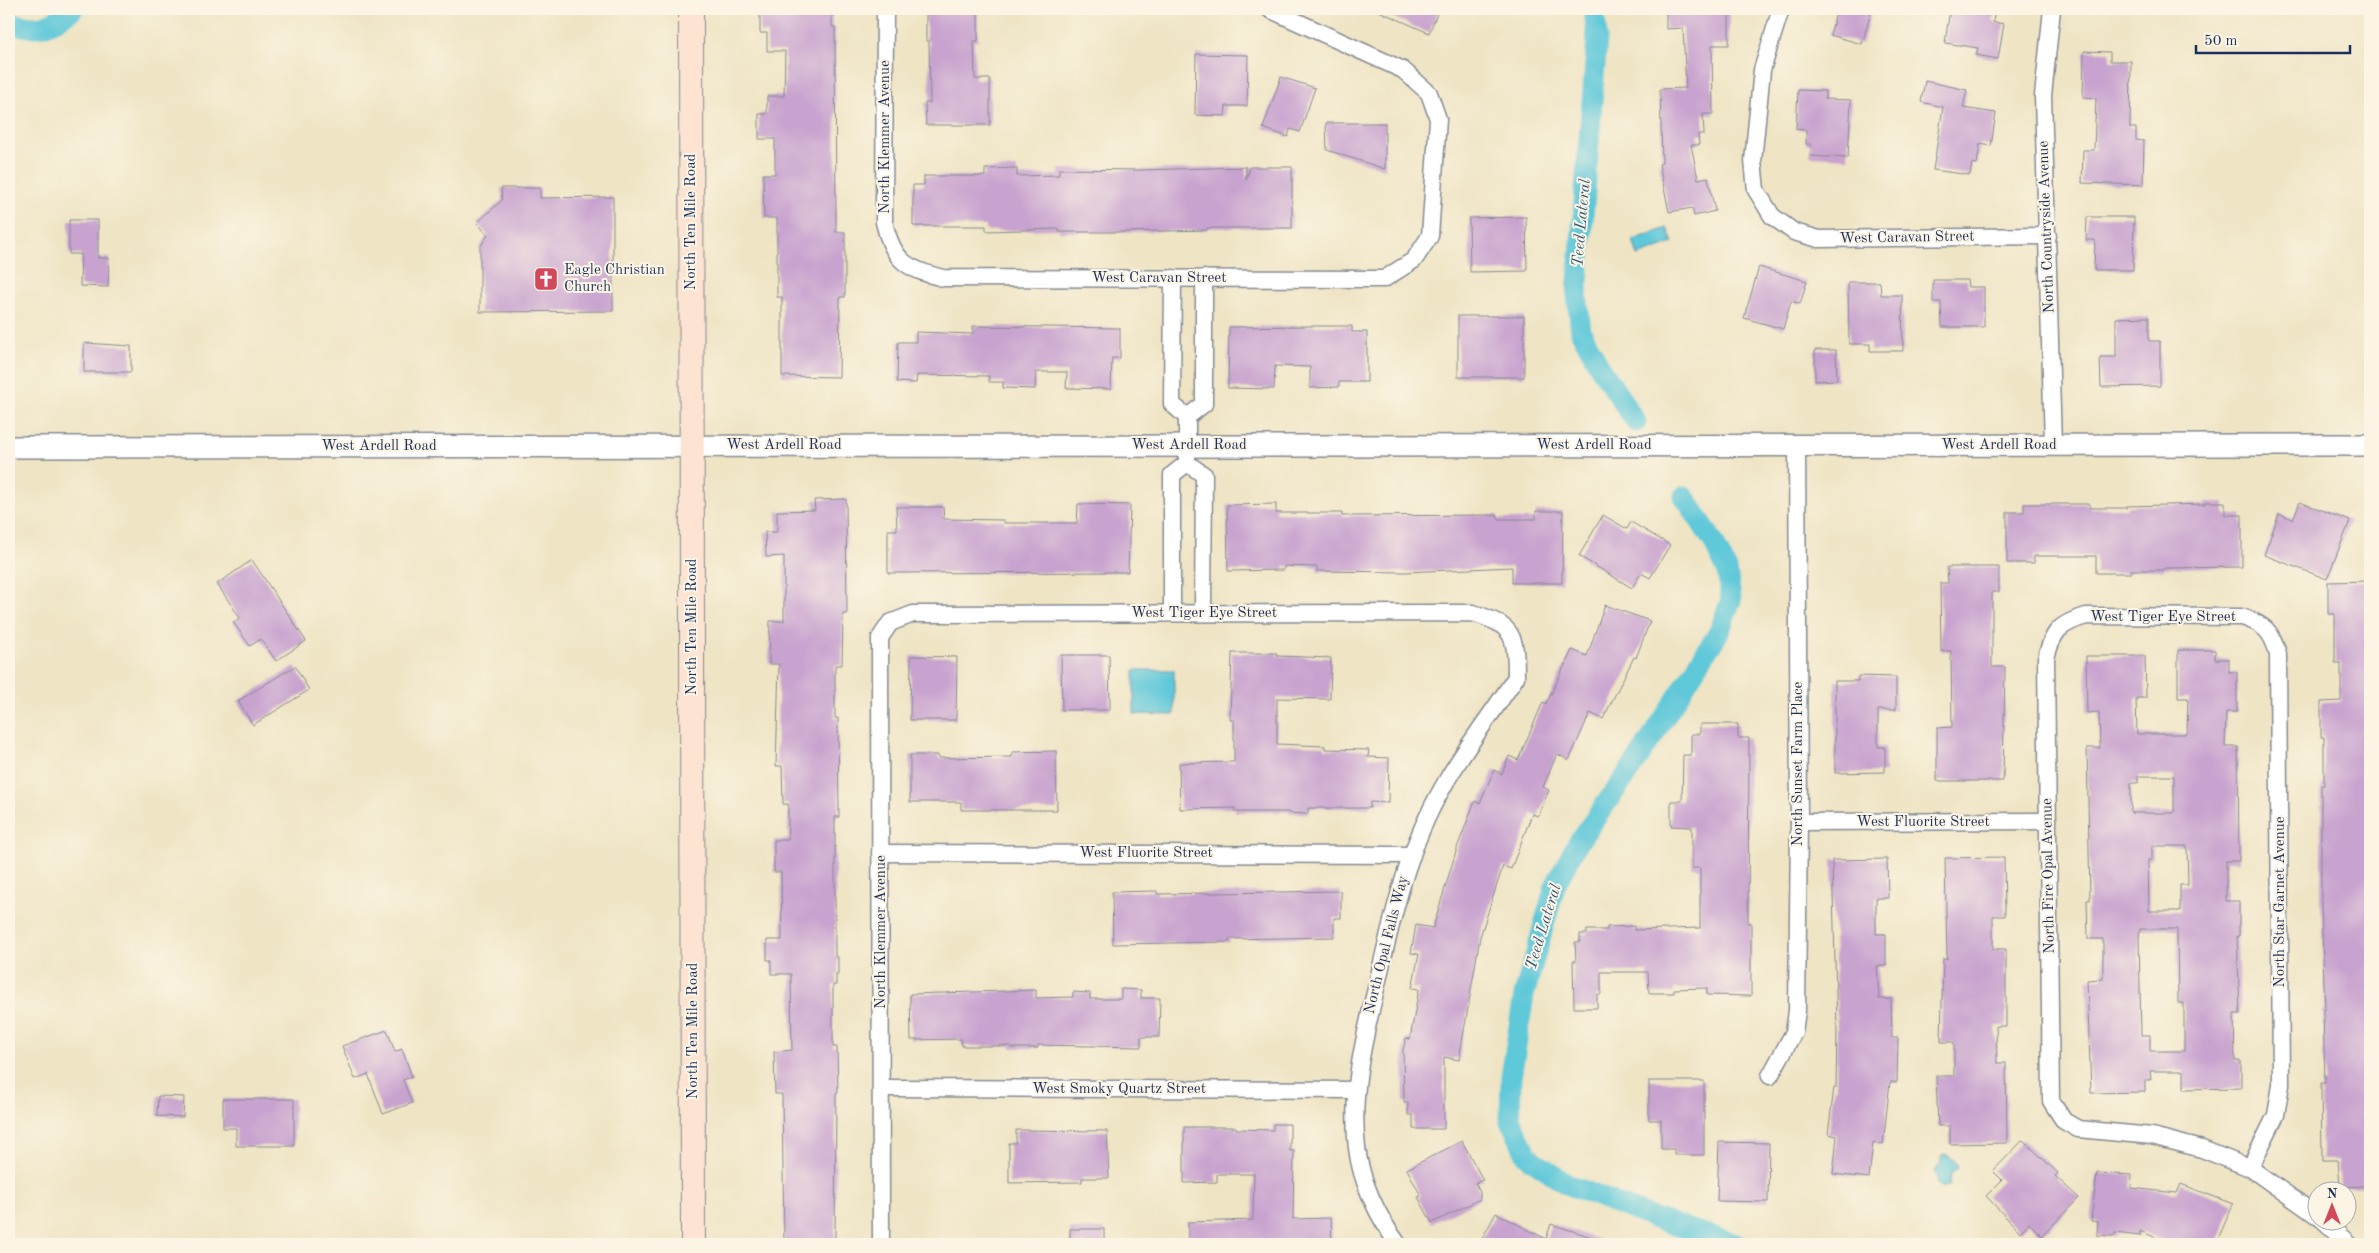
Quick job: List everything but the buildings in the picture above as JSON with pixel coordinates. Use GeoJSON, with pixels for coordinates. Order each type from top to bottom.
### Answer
{"type":"FeatureCollection","features":[{"type":"Feature","properties":{"kind":"main road","name":"North Ten Mile Road"},"geometry":{"type":"LineString","coordinates":[[691,9],[693,1244]]}},
{"type":"Feature","properties":{"kind":"street","name":"North Klemmer Avenue"},"geometry":{"type":"LineString","coordinates":[[886,9],[884,222],[889,242],[902,262]]}},
{"type":"Feature","properties":{"kind":"street","name":"West Caravan Street"},"geometry":{"type":"LineString","coordinates":[[902,262],[921,272],[943,278],[1384,279],[1414,260],[1430,236],[1438,119],[1429,93],[1403,70],[1270,9]]}},
{"type":"Feature","properties":{"kind":"street","name":"West Caravan Street"},"geometry":{"type":"LineString","coordinates":[[1781,9],[1762,70],[1753,161],[1756,190],[1772,216],[1794,232],[1819,239],[2048,236]]}},
{"type":"Feature","properties":{"kind":"street","name":"North Countryside Avenue"},"geometry":{"type":"LineString","coordinates":[[2052,9],[2043,96],[2053,445]]}},
{"type":"Feature","properties":{"kind":"street"},"geometry":{"type":"LineString","coordinates":[[1172,613],[1172,475],[1187,454],[1187,417],[1172,404],[1173,278]]}},
{"type":"Feature","properties":{"kind":"street"},"geometry":{"type":"LineString","coordinates":[[1187,417],[1204,404],[1204,278]]}},
{"type":"Feature","properties":{"kind":"street","name":"West Ardell Road"},"geometry":{"type":"LineString","coordinates":[[9,448],[691,446],[1187,454],[1797,445],[2370,445]]}},
{"type":"Feature","properties":{"kind":"street","name":"North Sunset Farm Place"},"geometry":{"type":"LineString","coordinates":[[1770,1076],[1794,1032],[1796,1011],[1799,822],[1797,445]]}},
{"type":"Feature","properties":{"kind":"street"},"geometry":{"type":"LineString","coordinates":[[1187,454],[1204,475],[1204,612]]}},
{"type":"Feature","properties":{"kind":"street","name":"West Tiger Eye Street"},"geometry":{"type":"LineString","coordinates":[[890,623],[913,614],[1473,613],[1498,621],[1511,636]]}},
{"type":"Feature","properties":{"kind":"street","name":"West Tiger Eye Street"},"geometry":{"type":"LineString","coordinates":[[2057,629],[2070,621],[2086,616],[2242,617],[2258,622],[2268,631]]}},
{"type":"Feature","properties":{"kind":"street","name":"North Klemmer Avenue"},"geometry":{"type":"LineString","coordinates":[[882,1244],[880,638],[890,623]]}},
{"type":"Feature","properties":{"kind":"street","name":"North Fire Opal Avenue"},"geometry":{"type":"LineString","coordinates":[[2057,629],[2050,643],[2046,658],[2051,1101],[2064,1121],[2078,1130],[2152,1136],[2202,1148],[2250,1168]]}},
{"type":"Feature","properties":{"kind":"street","name":"North Star Garnet Avenue"},"geometry":{"type":"LineString","coordinates":[[2250,1168],[2276,1115],[2281,1085],[2278,654],[2268,631]]}},
{"type":"Feature","properties":{"kind":"street","name":"North Opal Falls Way"},"geometry":{"type":"LineString","coordinates":[[1398,1244],[1374,1202],[1362,1175],[1356,1140],[1356,1090],[1360,1055],[1398,894],[1412,855],[1442,788],[1516,677],[1516,657],[1511,636]]}},
{"type":"Feature","properties":{"kind":"street","name":"West Fluorite Street"},"geometry":{"type":"LineString","coordinates":[[1799,822],[2048,820]]}},
{"type":"Feature","properties":{"kind":"street","name":"West Fluorite Street"},"geometry":{"type":"LineString","coordinates":[[880,852],[1412,855]]}},
{"type":"Feature","properties":{"kind":"street","name":"West Smoky Quartz Street"},"geometry":{"type":"LineString","coordinates":[[882,1088],[1356,1090]]}},
{"type":"Feature","properties":{"kind":"street"},"geometry":{"type":"LineString","coordinates":[[2250,1168],[2306,1208]]}},
{"type":"Feature","properties":{"kind":"street"},"geometry":{"type":"LineString","coordinates":[[2334,1230],[2349,1244]]}},
{"type":"Feature","properties":{"kind":"water"},"geometry":{"type":"Polygon","coordinates":[[[1667,228],[1673,243],[1638,256],[1633,240],[1667,228]]]}},
{"type":"Feature","properties":{"kind":"water"},"geometry":{"type":"Polygon","coordinates":[[[1134,670],[1174,670],[1174,715],[1134,714],[1134,670]]]}},
{"type":"Feature","properties":{"kind":"water"},"geometry":{"type":"Polygon","coordinates":[[[1944,1154],[1952,1158],[1958,1168],[1951,1174],[1950,1185],[1944,1189],[1936,1183],[1935,1171],[1941,1163],[1941,1157],[1944,1154]]]}},
{"type":"Feature","properties":{"kind":"waterway","name":"Teed Lateral"},"geometry":{"type":"LineString","coordinates":[[9,22],[28,27],[43,26],[50,24],[73,9]]}},
{"type":"Feature","properties":{"kind":"waterway","name":"Teed Lateral"},"geometry":{"type":"LineString","coordinates":[[1594,9],[1597,38],[1577,294],[1581,332],[1601,369],[1636,422]]}},
{"type":"Feature","properties":{"kind":"waterway","name":"Teed Lateral"},"geometry":{"type":"LineString","coordinates":[[1684,496],[1713,541],[1727,570],[1731,600],[1719,632],[1640,756],[1577,844],[1555,886],[1524,995],[1511,1077],[1510,1119],[1527,1156],[1567,1184],[1653,1218],[1736,1244]]}},
{"type":"Feature","properties":{"kind":"place","name":"Eagle Christian Church"},"geometry":{"type":"Point","coordinates":[546,279]}}]}
